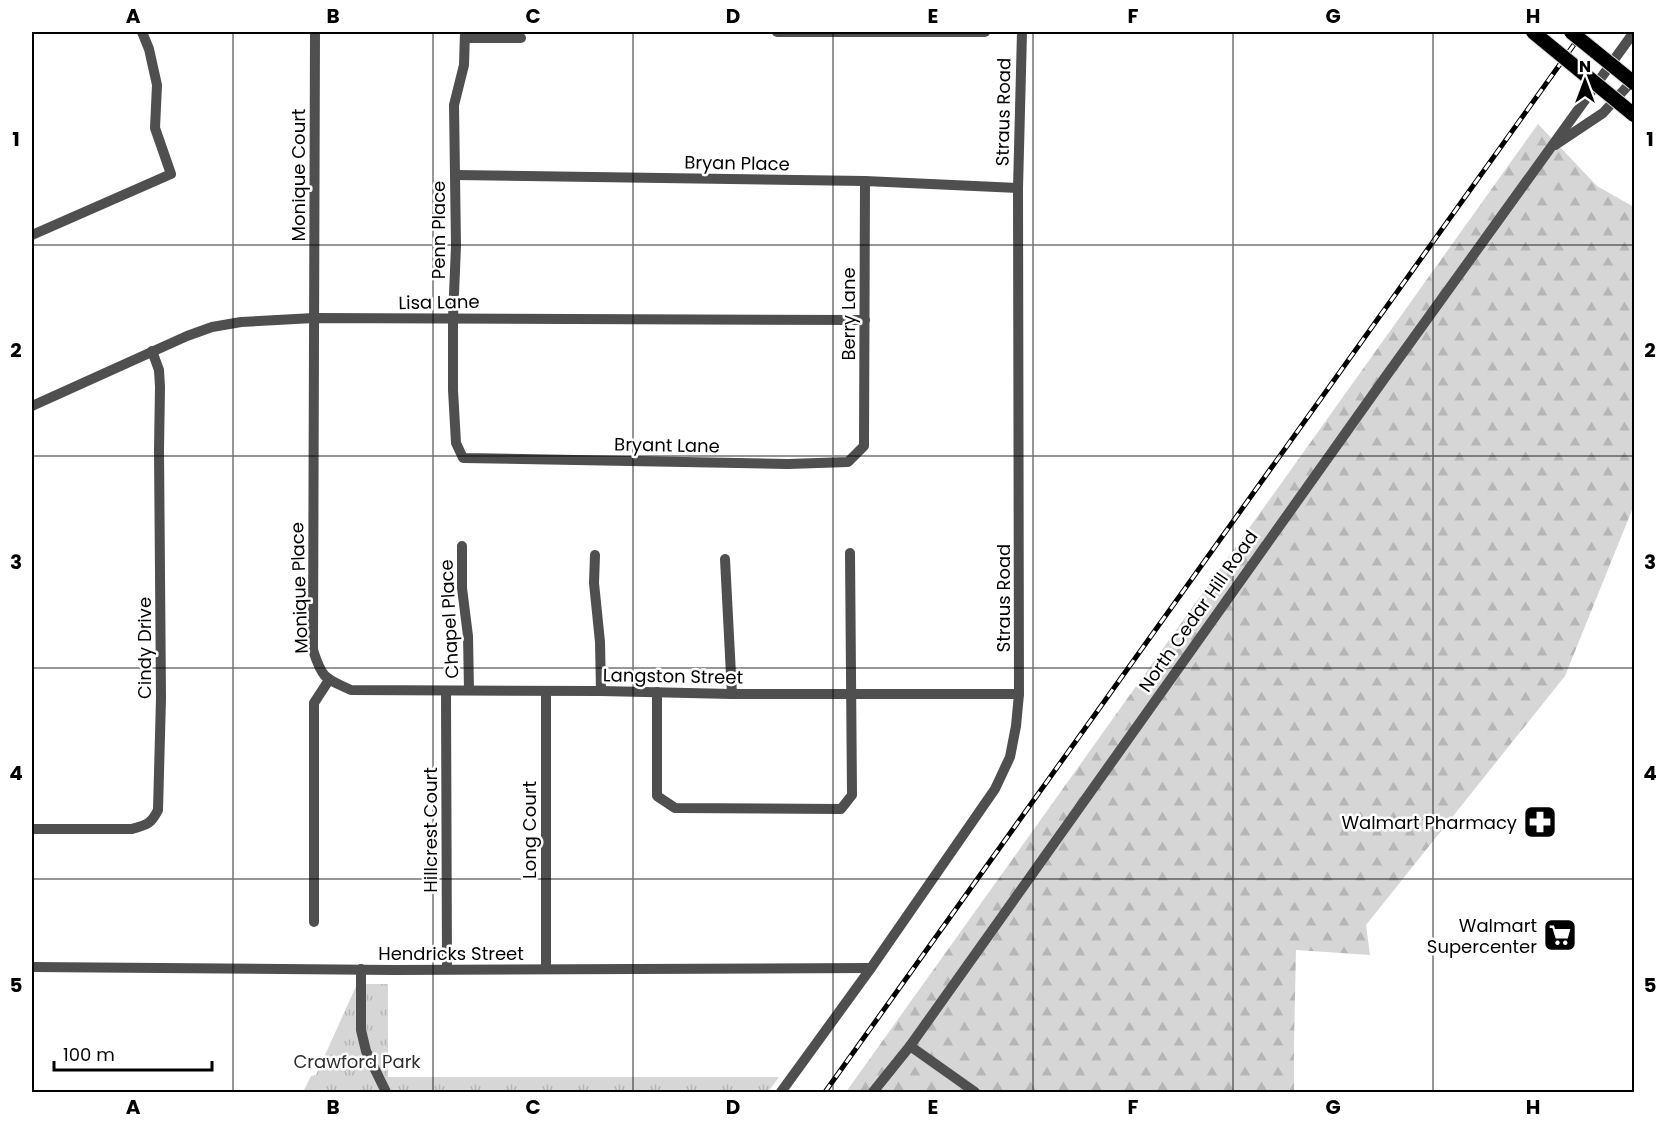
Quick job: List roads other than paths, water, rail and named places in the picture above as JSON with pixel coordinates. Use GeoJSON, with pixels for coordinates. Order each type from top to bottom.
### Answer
{"type":"FeatureCollection","features":[{"type":"Feature","properties":{"kind":"main road"},"geometry":{"type":"LineString","coordinates":[[1533,32],[1635,115]]}},
{"type":"Feature","properties":{"kind":"main road"},"geometry":{"type":"LineString","coordinates":[[1571,32],[1635,83]]}},
{"type":"Feature","properties":{"kind":"street"},"geometry":{"type":"LineString","coordinates":[[33,230],[171,174],[155,128],[157,86],[153,62],[142,32]]}},
{"type":"Feature","properties":{"kind":"street","name":"Monique Court"},"geometry":{"type":"LineString","coordinates":[[314,318],[315,32]]}},
{"type":"Feature","properties":{"kind":"street"},"geometry":{"type":"LineString","coordinates":[[777,32],[985,32]]}},
{"type":"Feature","properties":{"kind":"street","name":"Straus Road"},"geometry":{"type":"LineString","coordinates":[[781,1092],[871,968],[995,789],[1010,757],[1019,694],[1018,188],[1022,32]]}},
{"type":"Feature","properties":{"kind":"street","name":"North Cedar Hill Road"},"geometry":{"type":"LineString","coordinates":[[873,1092],[910,1046],[1634,32]]}},
{"type":"Feature","properties":{"kind":"street","name":"Penn Place"},"geometry":{"type":"LineString","coordinates":[[463,458],[456,443],[453,390],[456,246],[454,105],[464,65],[465,35],[521,38]]}},
{"type":"Feature","properties":{"kind":"street","name":"North Cedar Hill Road"},"geometry":{"type":"LineString","coordinates":[[1550,148],[1603,113],[1635,79]]}},
{"type":"Feature","properties":{"kind":"street","name":"Bryan Place"},"geometry":{"type":"LineString","coordinates":[[455,175],[865,181],[1018,188]]}},
{"type":"Feature","properties":{"kind":"street","name":"Berry Lane"},"geometry":{"type":"LineString","coordinates":[[864,446],[865,181]]}},
{"type":"Feature","properties":{"kind":"street","name":"Lisa Lane"},"geometry":{"type":"LineString","coordinates":[[32,406],[152,351],[212,327],[241,321],[314,318],[865,320]]}},
{"type":"Feature","properties":{"kind":"street","name":"Monique Place"},"geometry":{"type":"LineString","coordinates":[[314,318],[313,650],[320,669],[329,680]]}},
{"type":"Feature","properties":{"kind":"street","name":"Cindy Drive"},"geometry":{"type":"LineString","coordinates":[[32,829],[132,829],[147,825],[154,819],[158,810],[161,698],[160,387],[159,370],[152,351]]}},
{"type":"Feature","properties":{"kind":"street","name":"Bryant Lane"},"geometry":{"type":"LineString","coordinates":[[463,458],[788,464],[848,462],[864,446]]}},
{"type":"Feature","properties":{"kind":"street","name":"Chapel Place"},"geometry":{"type":"LineString","coordinates":[[462,546],[462,588],[468,636],[470,690]]}},
{"type":"Feature","properties":{"kind":"street"},"geometry":{"type":"LineString","coordinates":[[657,692],[657,796],[675,808],[841,809],[852,795],[850,553]]}},
{"type":"Feature","properties":{"kind":"street"},"geometry":{"type":"LineString","coordinates":[[595,555],[594,583],[600,642],[601,691]]}},
{"type":"Feature","properties":{"kind":"street"},"geometry":{"type":"LineString","coordinates":[[725,559],[732,694]]}},
{"type":"Feature","properties":{"kind":"street"},"geometry":{"type":"LineString","coordinates":[[314,922],[314,703],[329,680]]}},
{"type":"Feature","properties":{"kind":"street","name":"Langston Street"},"geometry":{"type":"LineString","coordinates":[[329,680],[351,690],[446,692],[470,690],[732,694],[1019,694]]}},
{"type":"Feature","properties":{"kind":"street","name":"Long Court"},"geometry":{"type":"LineString","coordinates":[[546,691],[546,969]]}},
{"type":"Feature","properties":{"kind":"street","name":"Hillcrest Court"},"geometry":{"type":"LineString","coordinates":[[446,692],[447,969]]}},
{"type":"Feature","properties":{"kind":"street","name":"Hendricks Street"},"geometry":{"type":"LineString","coordinates":[[32,967],[871,968]]}},
{"type":"Feature","properties":{"kind":"street"},"geometry":{"type":"LineString","coordinates":[[361,969],[361,1030],[366,1051],[386,1092]]}},
{"type":"Feature","properties":{"kind":"street"},"geometry":{"type":"LineString","coordinates":[[910,1046],[975,1092]]}},
{"type":"Feature","properties":{"kind":"railway"},"geometry":{"type":"LineString","coordinates":[[825,1092],[1583,32]]}},
{"type":"Feature","properties":{"kind":"place","name":"Walmart Pharmacy"},"geometry":{"type":"Point","coordinates":[1540,822]}},
{"type":"Feature","properties":{"kind":"place","name":"Walmart Supercenter"},"geometry":{"type":"Point","coordinates":[1560,935]}},
{"type":"Feature","properties":{"kind":"park label","name":"Crawford Park"},"geometry":{"type":"Point","coordinates":[357,1061]}}]}
